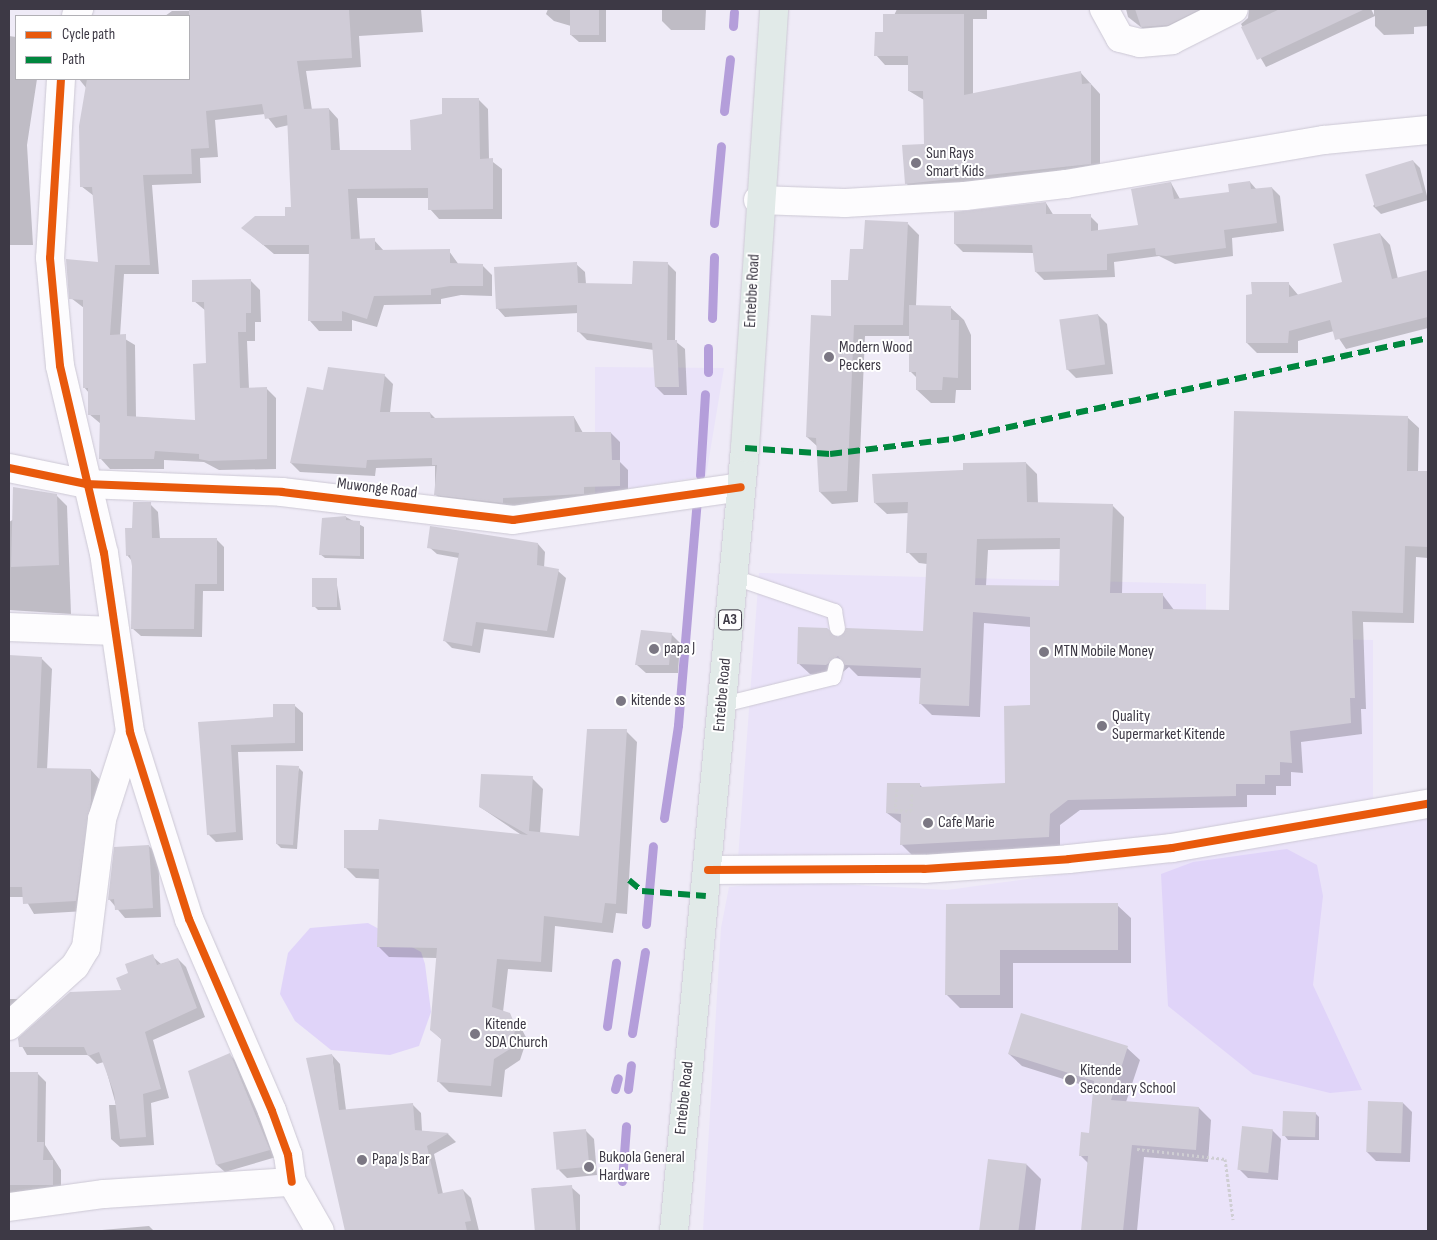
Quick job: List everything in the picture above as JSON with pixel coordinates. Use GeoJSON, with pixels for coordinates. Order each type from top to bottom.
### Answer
{"type":"FeatureCollection","features":[{"type":"Feature","properties":{"kind":"main road","name":"Entebbe Road"},"geometry":{"type":"LineString","coordinates":[[674,1231],[734,577],[758,200],[774,9]]}},
{"type":"Feature","properties":{"kind":"street"},"geometry":{"type":"LineString","coordinates":[[1104,9],[1120,38],[1140,43],[1172,40],[1234,9]]}},
{"type":"Feature","properties":{"kind":"street"},"geometry":{"type":"LineString","coordinates":[[61,80],[50,258],[60,366],[86,484],[104,553],[130,732],[189,919],[272,1111],[288,1155],[292,1182],[320,1231]]}},
{"type":"Feature","properties":{"kind":"street"},"geometry":{"type":"LineString","coordinates":[[758,200],[845,203],[965,196],[1094,179],[1324,140],[1426,136]]}},
{"type":"Feature","properties":{"kind":"street","name":"Muwonge Road"},"geometry":{"type":"LineString","coordinates":[[9,468],[86,484],[282,492],[513,520],[741,487]]}},
{"type":"Feature","properties":{"kind":"street"},"geometry":{"type":"LineString","coordinates":[[9,627],[114,631]]}},
{"type":"Feature","properties":{"kind":"street"},"geometry":{"type":"LineString","coordinates":[[9,1026],[75,966],[86,948],[102,819],[130,732]]}},
{"type":"Feature","properties":{"kind":"street"},"geometry":{"type":"LineString","coordinates":[[708,870],[924,869],[1069,859],[1172,848],[1428,804]]}},
{"type":"Feature","properties":{"kind":"street"},"geometry":{"type":"LineString","coordinates":[[9,1206],[104,1194],[292,1182]]}},
{"type":"Feature","properties":{"kind":"lane"},"geometry":{"type":"LineString","coordinates":[[734,577],[834,611],[837,628]]}},
{"type":"Feature","properties":{"kind":"lane"},"geometry":{"type":"LineString","coordinates":[[722,704],[833,677],[836,665]]}},
{"type":"Feature","properties":{"kind":"path"},"geometry":{"type":"LineString","coordinates":[[897,789],[895,810],[911,811],[912,794]]}},
{"type":"Feature","properties":{"kind":"path"},"geometry":{"type":"LineString","coordinates":[[1137,1149],[1225,1159],[1233,1218]]}},
{"type":"Feature","properties":{"kind":"shaded area"},"geometry":{"type":"Polygon","coordinates":[[[595,367],[724,368],[706,476],[595,494],[595,367]]]}},
{"type":"Feature","properties":{"kind":"shaded area"},"geometry":{"type":"Polygon","coordinates":[[[759,573],[1206,584],[1206,619],[1223,637],[1373,640],[1373,801],[1077,852],[738,859],[759,573]]]}},
{"type":"Feature","properties":{"kind":"shaded area","name":"Kitende Secondary School"},"geometry":{"type":"Polygon","coordinates":[[[1428,814],[1428,1231],[703,1231],[721,928],[729,887],[786,881],[947,890],[1273,845],[1428,814]]]}},
{"type":"Feature","properties":{"kind":"shaded area"},"geometry":{"type":"Polygon","coordinates":[[[1287,849],[1317,865],[1323,896],[1313,985],[1362,1090],[1330,1093],[1253,1074],[1168,1006],[1161,874],[1193,862],[1287,849]]]}},
{"type":"Feature","properties":{"kind":"shaded area"},"geometry":{"type":"Polygon","coordinates":[[[368,923],[421,952],[425,964],[431,1012],[419,1046],[390,1055],[331,1050],[295,1021],[280,994],[288,953],[310,928],[368,923]]]}},
{"type":"Feature","properties":{"kind":"building"},"geometry":{"type":"Polygon","coordinates":[[[189,9],[349,9],[352,58],[297,61],[304,109],[329,108],[331,150],[411,150],[410,120],[442,114],[442,98],[479,98],[480,159],[493,158],[493,209],[428,210],[428,188],[348,189],[351,239],[375,238],[375,250],[450,249],[450,263],[483,264],[483,286],[450,286],[431,289],[431,295],[374,296],[367,319],[342,311],[342,321],[308,321],[309,245],[263,245],[241,228],[255,216],[285,216],[285,207],[291,207],[287,115],[265,119],[262,104],[206,111],[209,148],[191,149],[192,174],[143,175],[150,265],[115,265],[110,335],[126,334],[127,416],[195,420],[193,364],[206,363],[204,302],[192,302],[192,280],[251,279],[251,313],[246,313],[246,332],[238,332],[240,388],[267,387],[267,459],[209,461],[199,459],[199,454],[155,451],[154,459],[99,459],[100,415],[88,415],[88,388],[83,388],[83,300],[69,299],[66,259],[98,262],[92,187],[80,187],[79,126],[87,80],[190,80],[189,9]]]}},
{"type":"Feature","properties":{"kind":"building"},"geometry":{"type":"Polygon","coordinates":[[[570,9],[599,9],[599,35],[570,35],[570,9]]]}},
{"type":"Feature","properties":{"kind":"building"},"geometry":{"type":"Polygon","coordinates":[[[1135,9],[1200,9],[1168,25],[1141,27],[1135,9]]]}},
{"type":"Feature","properties":{"kind":"building"},"geometry":{"type":"Polygon","coordinates":[[[1280,9],[1365,9],[1257,60],[1241,27],[1280,9]]]}},
{"type":"Feature","properties":{"kind":"building"},"geometry":{"type":"Polygon","coordinates":[[[883,14],[964,14],[964,95],[1081,71],[1082,84],[1091,83],[1091,164],[905,184],[902,145],[924,144],[923,91],[908,91],[908,56],[874,56],[875,32],[883,32],[883,14]]]}},
{"type":"Feature","properties":{"kind":"building"},"geometry":{"type":"Polygon","coordinates":[[[1413,160],[1423,193],[1375,207],[1365,175],[1413,160]]]}},
{"type":"Feature","properties":{"kind":"building"},"geometry":{"type":"Polygon","coordinates":[[[1250,181],[1251,189],[1272,187],[1277,223],[1224,230],[1226,248],[1166,256],[1156,255],[1155,248],[1107,254],[1107,270],[1035,272],[1032,245],[954,244],[954,212],[1046,202],[1046,214],[1091,214],[1091,231],[1138,225],[1131,189],[1171,182],[1174,199],[1229,192],[1228,184],[1250,181]]]}},
{"type":"Feature","properties":{"kind":"building"},"geometry":{"type":"Polygon","coordinates":[[[865,220],[908,222],[903,325],[854,325],[847,491],[819,492],[816,438],[806,437],[811,315],[831,316],[831,280],[848,280],[850,249],[863,249],[865,220]]]}},
{"type":"Feature","properties":{"kind":"building"},"geometry":{"type":"Polygon","coordinates":[[[1380,233],[1392,279],[1428,270],[1428,317],[1335,340],[1330,320],[1289,331],[1288,343],[1246,343],[1246,295],[1252,294],[1251,282],[1289,282],[1289,297],[1342,282],[1333,244],[1380,233]]]}},
{"type":"Feature","properties":{"kind":"building"},"geometry":{"type":"Polygon","coordinates":[[[633,261],[668,262],[667,340],[677,340],[679,387],[655,387],[652,343],[577,332],[577,305],[496,309],[494,267],[577,262],[578,283],[632,284],[633,261]]]}},
{"type":"Feature","properties":{"kind":"building"},"geometry":{"type":"Polygon","coordinates":[[[909,305],[951,306],[951,320],[959,320],[958,378],[943,377],[942,390],[916,390],[916,372],[909,372],[909,305]]]}},
{"type":"Feature","properties":{"kind":"building"},"geometry":{"type":"Polygon","coordinates":[[[1098,314],[1105,365],[1066,370],[1059,319],[1098,314]]]}},
{"type":"Feature","properties":{"kind":"building"},"geometry":{"type":"Polygon","coordinates":[[[328,367],[385,374],[380,412],[430,412],[431,418],[574,416],[575,432],[611,432],[612,460],[620,460],[620,486],[584,487],[584,494],[503,498],[503,503],[434,495],[437,465],[432,465],[432,458],[367,460],[366,468],[290,463],[307,387],[323,390],[328,367]]]}},
{"type":"Feature","properties":{"kind":"building"},"geometry":{"type":"Polygon","coordinates":[[[1234,411],[1408,416],[1407,471],[1428,471],[1428,547],[1405,546],[1403,613],[1352,611],[1355,698],[1350,698],[1351,723],[1290,731],[1292,763],[1280,762],[1280,775],[1265,775],[1265,784],[1236,784],[1236,796],[1068,800],[1050,814],[1049,837],[900,845],[901,814],[886,813],[887,783],[920,783],[920,787],[1005,783],[1004,706],[1030,705],[1030,617],[973,612],[969,706],[919,704],[921,668],[845,665],[838,656],[826,665],[797,664],[798,627],[827,628],[838,637],[846,628],[923,631],[927,553],[906,553],[908,502],[874,503],[872,474],[963,470],[963,463],[1026,462],[1027,502],[1113,504],[1110,593],[1163,593],[1163,609],[1229,610],[1234,411]],[[1060,538],[977,539],[975,585],[1059,586],[1060,538]]]}},
{"type":"Feature","properties":{"kind":"building"},"geometry":{"type":"Polygon","coordinates":[[[13,487],[57,494],[59,565],[11,567],[13,487]]]}},
{"type":"Feature","properties":{"kind":"building"},"geometry":{"type":"Polygon","coordinates":[[[133,502],[151,502],[152,538],[217,538],[217,584],[195,584],[194,629],[131,629],[132,566],[130,555],[126,556],[125,528],[132,528],[133,502]]]}},
{"type":"Feature","properties":{"kind":"building"},"geometry":{"type":"Polygon","coordinates":[[[346,516],[346,520],[360,521],[360,556],[319,555],[322,518],[346,516]]]}},
{"type":"Feature","properties":{"kind":"building"},"geometry":{"type":"Polygon","coordinates":[[[430,526],[538,543],[537,565],[559,569],[547,631],[476,622],[472,646],[443,641],[459,553],[427,548],[430,526]]]}},
{"type":"Feature","properties":{"kind":"building"},"geometry":{"type":"Polygon","coordinates":[[[312,578],[337,578],[337,607],[312,607],[312,578]]]}},
{"type":"Feature","properties":{"kind":"building","name":"papa J"},"geometry":{"type":"Polygon","coordinates":[[[641,630],[672,633],[669,665],[635,665],[641,630]]]}},
{"type":"Feature","properties":{"kind":"building"},"geometry":{"type":"Polygon","coordinates":[[[9,655],[42,657],[37,768],[91,769],[91,801],[76,901],[23,904],[22,887],[9,887],[9,655]]]}},
{"type":"Feature","properties":{"kind":"building"},"geometry":{"type":"Polygon","coordinates":[[[273,704],[295,704],[295,743],[231,745],[236,832],[207,835],[198,722],[273,717],[273,704]]]}},
{"type":"Feature","properties":{"kind":"building"},"geometry":{"type":"Polygon","coordinates":[[[587,729],[627,729],[616,904],[605,903],[602,923],[544,916],[541,962],[497,959],[492,1007],[510,1013],[516,1027],[510,1049],[494,1059],[491,1086],[437,1082],[441,1039],[430,1030],[437,948],[377,947],[379,869],[344,868],[344,830],[378,830],[379,819],[528,835],[479,807],[481,774],[533,776],[529,831],[579,836],[587,729]]]}},
{"type":"Feature","properties":{"kind":"building"},"geometry":{"type":"Polygon","coordinates":[[[276,765],[299,766],[293,845],[276,844],[276,765]]]}},
{"type":"Feature","properties":{"kind":"building"},"geometry":{"type":"Polygon","coordinates":[[[149,845],[153,908],[115,910],[114,899],[108,900],[114,847],[149,845]]]}},
{"type":"Feature","properties":{"kind":"building"},"geometry":{"type":"Polygon","coordinates":[[[1118,903],[1118,950],[1000,950],[1000,995],[945,995],[946,904],[1118,903]]]}},
{"type":"Feature","properties":{"kind":"building"},"geometry":{"type":"Polygon","coordinates":[[[153,954],[157,965],[178,958],[197,1008],[145,1032],[161,1089],[143,1094],[146,1137],[120,1139],[114,1093],[99,1052],[88,1056],[84,1047],[19,1047],[18,1038],[70,992],[121,990],[116,978],[128,973],[125,964],[153,954]]]}},
{"type":"Feature","properties":{"kind":"building"},"geometry":{"type":"Polygon","coordinates":[[[1021,1013],[1128,1046],[1111,1100],[1199,1107],[1196,1150],[1132,1145],[1123,1231],[1081,1231],[1088,1156],[1079,1156],[1081,1132],[1089,1133],[1094,1081],[1008,1054],[1021,1013]]]}},
{"type":"Feature","properties":{"kind":"building"},"geometry":{"type":"Polygon","coordinates":[[[230,1053],[270,1150],[216,1165],[188,1071],[230,1053]]]}},
{"type":"Feature","properties":{"kind":"building"},"geometry":{"type":"Polygon","coordinates":[[[332,1054],[339,1110],[413,1103],[415,1130],[449,1133],[427,1146],[438,1194],[463,1189],[471,1221],[465,1222],[467,1231],[345,1231],[306,1058],[332,1054]]]}},
{"type":"Feature","properties":{"kind":"building"},"geometry":{"type":"Polygon","coordinates":[[[9,1072],[38,1072],[37,1142],[44,1142],[43,1160],[53,1160],[53,1185],[9,1185],[9,1072]]]}},
{"type":"Feature","properties":{"kind":"building"},"geometry":{"type":"Polygon","coordinates":[[[1368,1101],[1403,1102],[1401,1153],[1366,1152],[1368,1101]]]}},
{"type":"Feature","properties":{"kind":"building"},"geometry":{"type":"Polygon","coordinates":[[[1283,1111],[1316,1112],[1315,1137],[1282,1136],[1283,1111]]]}},
{"type":"Feature","properties":{"kind":"building"},"geometry":{"type":"Polygon","coordinates":[[[1242,1126],[1273,1129],[1268,1173],[1237,1170],[1242,1126]]]}},
{"type":"Feature","properties":{"kind":"building"},"geometry":{"type":"Polygon","coordinates":[[[586,1129],[589,1167],[556,1170],[553,1132],[586,1129]]]}},
{"type":"Feature","properties":{"kind":"building"},"geometry":{"type":"Polygon","coordinates":[[[988,1159],[1027,1164],[1018,1231],[979,1231],[988,1159]]]}},
{"type":"Feature","properties":{"kind":"building"},"geometry":{"type":"Polygon","coordinates":[[[572,1185],[576,1231],[535,1231],[531,1189],[572,1185]]]}},
{"type":"Feature","properties":{"kind":"waterway"},"geometry":{"type":"LineString","coordinates":[[733,26],[734,12]]}},
{"type":"Feature","properties":{"kind":"waterway"},"geometry":{"type":"LineString","coordinates":[[724,111],[730,59]]}},
{"type":"Feature","properties":{"kind":"waterway"},"geometry":{"type":"LineString","coordinates":[[714,223],[721,146]]}},
{"type":"Feature","properties":{"kind":"waterway"},"geometry":{"type":"LineString","coordinates":[[712,318],[714,257]]}},
{"type":"Feature","properties":{"kind":"waterway"},"geometry":{"type":"LineString","coordinates":[[708,348],[708,372]]}},
{"type":"Feature","properties":{"kind":"waterway"},"geometry":{"type":"LineString","coordinates":[[700,475],[705,394]]}},
{"type":"Feature","properties":{"kind":"waterway"},"geometry":{"type":"LineString","coordinates":[[664,818],[678,725],[697,501]]}},
{"type":"Feature","properties":{"kind":"waterway"},"geometry":{"type":"LineString","coordinates":[[646,924],[653,846]]}},
{"type":"Feature","properties":{"kind":"waterway"},"geometry":{"type":"LineString","coordinates":[[632,1033],[645,952]]}},
{"type":"Feature","properties":{"kind":"waterway"},"geometry":{"type":"LineString","coordinates":[[607,1026],[616,963]]}},
{"type":"Feature","properties":{"kind":"waterway"},"geometry":{"type":"LineString","coordinates":[[628,1089],[631,1065]]}},
{"type":"Feature","properties":{"kind":"waterway"},"geometry":{"type":"LineString","coordinates":[[615,1089],[618,1078]]}},
{"type":"Feature","properties":{"kind":"waterway"},"geometry":{"type":"LineString","coordinates":[[622,1181],[626,1126]]}},
{"type":"Feature","properties":{"kind":"marked path"},"geometry":{"type":"LineString","coordinates":[[745,448],[830,454],[953,439],[1428,338]]}},
{"type":"Feature","properties":{"kind":"marked path"},"geometry":{"type":"LineString","coordinates":[[629,880],[642,891],[706,896]]}},
{"type":"Feature","properties":{"kind":"cycle path"},"geometry":{"type":"LineString","coordinates":[[61,80],[50,258],[60,366],[104,553],[130,732],[189,919],[272,1111],[288,1155],[292,1182]]}},
{"type":"Feature","properties":{"kind":"cycle path"},"geometry":{"type":"LineString","coordinates":[[9,468],[86,484],[282,492],[513,520],[741,487]]}},
{"type":"Feature","properties":{"kind":"cycle path"},"geometry":{"type":"LineString","coordinates":[[708,870],[924,869],[1069,859],[1172,848],[1428,804]]}},
{"type":"Feature","properties":{"kind":"place","name":"Sun Rays Smart Kids"},"geometry":{"type":"Point","coordinates":[916,163]}},
{"type":"Feature","properties":{"kind":"place","name":"Modern Wood Peckers"},"geometry":{"type":"Point","coordinates":[829,357]}},
{"type":"Feature","properties":{"kind":"place","name":"papa J"},"geometry":{"type":"Point","coordinates":[654,649]}},
{"type":"Feature","properties":{"kind":"place","name":"MTN Mobile Money"},"geometry":{"type":"Point","coordinates":[1044,652]}},
{"type":"Feature","properties":{"kind":"place","name":"kitende ss"},"geometry":{"type":"Point","coordinates":[621,701]}},
{"type":"Feature","properties":{"kind":"place","name":"Quality Supermarket Kitende"},"geometry":{"type":"Point","coordinates":[1102,726]}},
{"type":"Feature","properties":{"kind":"place","name":"Cafe Marie"},"geometry":{"type":"Point","coordinates":[928,823]}},
{"type":"Feature","properties":{"kind":"place","name":"Kitende SDA Church"},"geometry":{"type":"Point","coordinates":[475,1034]}},
{"type":"Feature","properties":{"kind":"place","name":"Kitende Secondary School"},"geometry":{"type":"Point","coordinates":[1070,1080]}},
{"type":"Feature","properties":{"kind":"place","name":"Papa Js Bar"},"geometry":{"type":"Point","coordinates":[362,1160]}},
{"type":"Feature","properties":{"kind":"place","name":"Bukoola General Hardware"},"geometry":{"type":"Point","coordinates":[589,1167]}}]}
